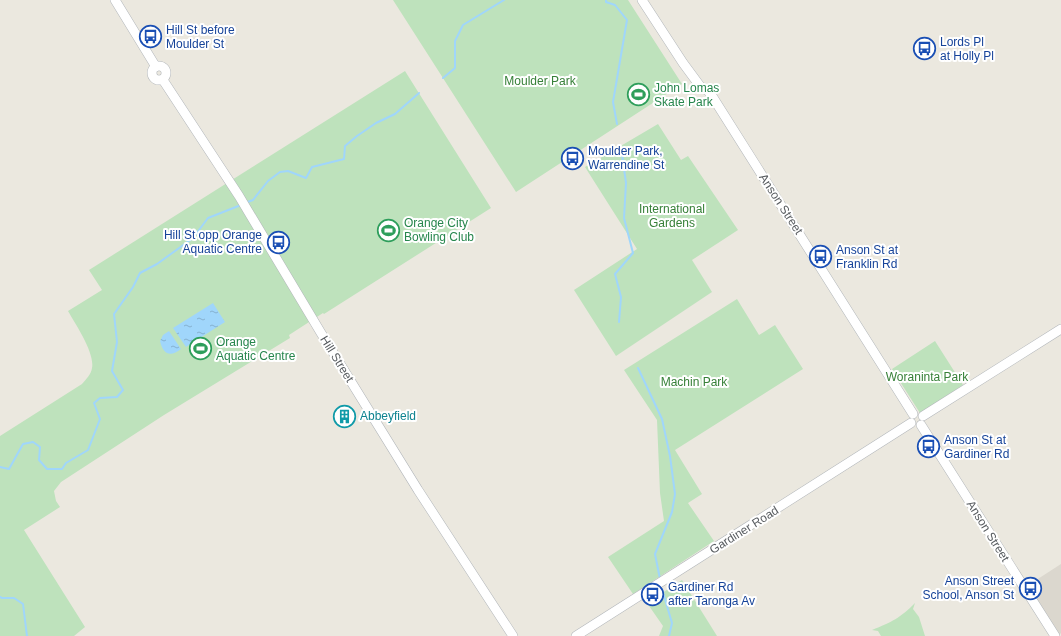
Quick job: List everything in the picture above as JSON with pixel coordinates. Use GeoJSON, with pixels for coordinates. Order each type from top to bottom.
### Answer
{"type":"FeatureCollection","features":[{"type":"Feature","properties":{"kind":"street","name":"Hill Street"},"geometry":{"type":"LineString","coordinates":[[115,0],[156,67],[162,66],[166,69],[166,76],[164,80],[242,200],[321,333],[421,495],[513,636]]}},
{"type":"Feature","properties":{"kind":"street","name":"Anson Street"},"geometry":{"type":"LineString","coordinates":[[642,0],[683,63],[700,86],[708,91],[712,96],[914,414]]}},
{"type":"Feature","properties":{"kind":"street"},"geometry":{"type":"LineString","coordinates":[[922,421],[920,413],[914,414],[910,418],[911,423],[916,426],[1061,329]]}},
{"type":"Feature","properties":{"kind":"street","name":"Anson Street"},"geometry":{"type":"LineString","coordinates":[[922,421],[1054,636]]}},
{"type":"Feature","properties":{"kind":"street","name":"Gardiner Road"},"geometry":{"type":"LineString","coordinates":[[576,636],[911,423]]}},
{"type":"Feature","properties":{"kind":"shaded area"},"geometry":{"type":"Polygon","coordinates":[[[1061,564],[1061,633],[1059,635],[1027,586],[1061,564]]]}},
{"type":"Feature","properties":{"kind":"green space","name":"Moulder Park"},"geometry":{"type":"Polygon","coordinates":[[[393,0],[628,0],[682,84],[516,192],[393,0]]]}},
{"type":"Feature","properties":{"kind":"green space"},"geometry":{"type":"Polygon","coordinates":[[[405,71],[491,208],[324,314],[323,313],[289,335],[290,338],[164,415],[61,482],[54,491],[56,501],[60,507],[24,530],[85,627],[74,636],[0,636],[0,436],[82,384],[91,373],[91,355],[84,339],[68,311],[102,290],[89,270],[405,71]]]}},
{"type":"Feature","properties":{"kind":"green space","name":"International Gardens"},"geometry":{"type":"Polygon","coordinates":[[[658,124],[681,160],[688,156],[738,230],[692,260],[712,292],[616,356],[574,290],[637,249],[585,167],[658,124]]]}},
{"type":"Feature","properties":{"kind":"green space","name":"Machin Park"},"geometry":{"type":"Polygon","coordinates":[[[737,299],[759,335],[775,325],[803,369],[675,450],[702,494],[688,503],[714,541],[633,594],[608,557],[664,521],[660,493],[657,420],[624,370],[737,299]]]}},
{"type":"Feature","properties":{"kind":"green space","name":"Woraninta Park"},"geometry":{"type":"Polygon","coordinates":[[[935,341],[963,385],[920,413],[892,369],[935,341]]]}},
{"type":"Feature","properties":{"kind":"green space"},"geometry":{"type":"Polygon","coordinates":[[[682,580],[717,636],[659,636],[663,626],[647,603],[682,580]]]}},
{"type":"Feature","properties":{"kind":"green space"},"geometry":{"type":"Polygon","coordinates":[[[915,603],[913,609],[919,617],[925,636],[881,636],[878,631],[872,630],[895,619],[915,603]]]}},
{"type":"Feature","properties":{"kind":"water"},"geometry":{"type":"Polygon","coordinates":[[[213,303],[225,322],[186,347],[173,328],[213,303]]]}},
{"type":"Feature","properties":{"kind":"water"},"geometry":{"type":"Polygon","coordinates":[[[169,331],[181,349],[171,354],[165,352],[160,341],[163,335],[169,331]]]}},
{"type":"Feature","properties":{"kind":"waterway"},"geometry":{"type":"LineString","coordinates":[[443,78],[455,68],[455,41],[463,25],[504,0]]}},
{"type":"Feature","properties":{"kind":"waterway"},"geometry":{"type":"LineString","coordinates":[[606,0],[606,2],[615,5],[627,20],[613,102],[617,124]]}},
{"type":"Feature","properties":{"kind":"waterway"},"geometry":{"type":"LineString","coordinates":[[245,203],[253,200],[268,181],[280,172],[288,171],[306,178],[312,167],[344,159],[345,146],[376,123],[395,114],[419,93]]}},
{"type":"Feature","properties":{"kind":"waterway"},"geometry":{"type":"LineString","coordinates":[[619,322],[621,297],[615,274],[633,253],[624,218],[626,183],[621,147]]}},
{"type":"Feature","properties":{"kind":"waterway"},"geometry":{"type":"LineString","coordinates":[[0,467],[9,469],[23,444],[33,442],[40,447],[39,460],[47,469],[62,469],[66,463],[88,450],[100,419],[94,403],[100,398],[117,397],[123,390],[112,371],[117,342],[114,314],[133,287],[140,273],[157,264],[193,238],[208,218],[241,205]]}},
{"type":"Feature","properties":{"kind":"waterway"},"geometry":{"type":"LineString","coordinates":[[638,368],[662,419],[670,456],[675,494],[672,512],[655,554],[660,579]]}},
{"type":"Feature","properties":{"kind":"waterway"},"geometry":{"type":"LineString","coordinates":[[662,589],[672,623],[669,636]]}},
{"type":"Feature","properties":{"kind":"waterway"},"geometry":{"type":"LineString","coordinates":[[0,597],[14,598],[23,604],[27,636]]}},
{"type":"Feature","properties":{"kind":"place","name":"Hill St before Moulder St"},"geometry":{"type":"Point","coordinates":[150,37]}},
{"type":"Feature","properties":{"kind":"place","name":"Lords Pl at Holly Pl"},"geometry":{"type":"Point","coordinates":[925,49]}},
{"type":"Feature","properties":{"kind":"place","name":"John Lomas Skate Park"},"geometry":{"type":"Point","coordinates":[639,95]}},
{"type":"Feature","properties":{"kind":"place","name":"Moulder Park, Warrendine St"},"geometry":{"type":"Point","coordinates":[572,158]}},
{"type":"Feature","properties":{"kind":"place","name":"Orange City Bowling Club"},"geometry":{"type":"Point","coordinates":[388,230]}},
{"type":"Feature","properties":{"kind":"place","name":"Hill St opp Orange Aquatic Centre"},"geometry":{"type":"Point","coordinates":[278,242]}},
{"type":"Feature","properties":{"kind":"place","name":"Anson St at Franklin Rd"},"geometry":{"type":"Point","coordinates":[821,257]}},
{"type":"Feature","properties":{"kind":"place","name":"Orange Aquatic Centre"},"geometry":{"type":"Point","coordinates":[201,349]}},
{"type":"Feature","properties":{"kind":"place","name":"Abbeyfield"},"geometry":{"type":"Point","coordinates":[345,416]}},
{"type":"Feature","properties":{"kind":"place","name":"Anson St at Gardiner Rd"},"geometry":{"type":"Point","coordinates":[928,447]}},
{"type":"Feature","properties":{"kind":"place","name":"Anson Street School, Anson St"},"geometry":{"type":"Point","coordinates":[1030,588]}},
{"type":"Feature","properties":{"kind":"place","name":"Gardiner Rd after Taronga Av"},"geometry":{"type":"Point","coordinates":[653,594]}}]}
